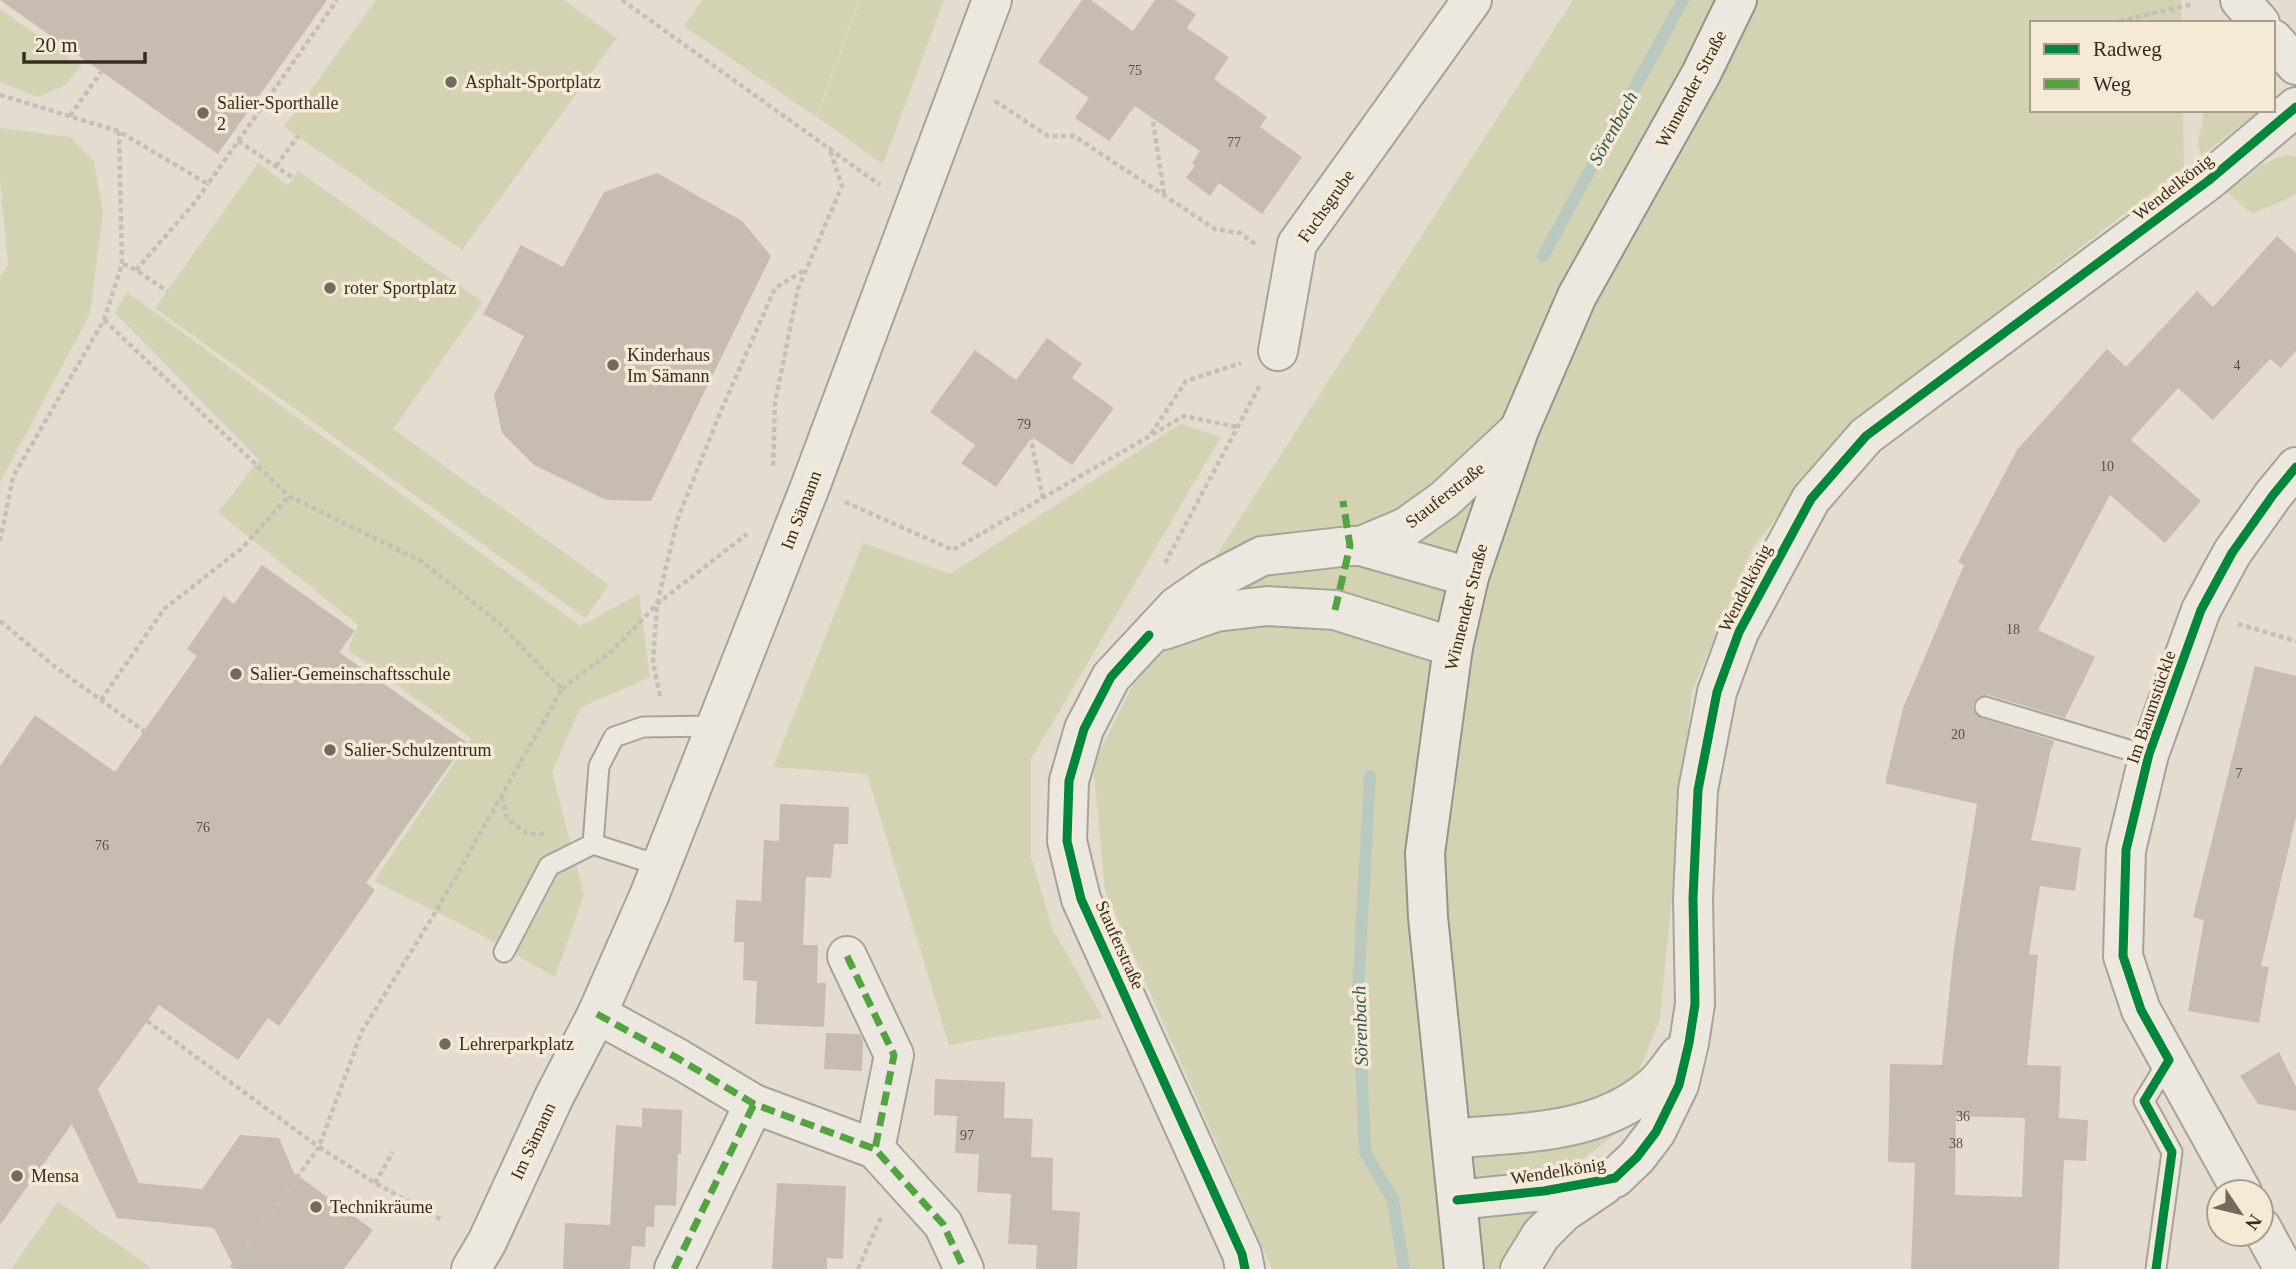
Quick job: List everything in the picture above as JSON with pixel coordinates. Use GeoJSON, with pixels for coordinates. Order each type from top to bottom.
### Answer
{"type":"FeatureCollection","features":[{"type":"Feature","properties":{"kind":"street","name":"Im Sämann"},"geometry":{"type":"LineString","coordinates":[[471,1269],[488,1242],[554,1097],[597,1014],[661,866],[810,487],[992,0]]}},
{"type":"Feature","properties":{"kind":"street","name":"Fuchsgrube"},"geometry":{"type":"LineString","coordinates":[[1278,351],[1297,244],[1472,0]]}},
{"type":"Feature","properties":{"kind":"street","name":"Winnender Straße"},"geometry":{"type":"LineString","coordinates":[[1464,1269],[1428,917],[1425,853],[1453,647],[1469,578],[1520,430],[1577,296],[1701,74],[1737,0]]}},
{"type":"Feature","properties":{"kind":"street"},"geometry":{"type":"LineString","coordinates":[[2241,0],[2258,21]]}},
{"type":"Feature","properties":{"kind":"street"},"geometry":{"type":"LineString","coordinates":[[2275,41],[2296,65]]}},
{"type":"Feature","properties":{"kind":"street","name":"Wendelkönig"},"geometry":{"type":"LineString","coordinates":[[1520,1269],[1541,1235],[1564,1212],[1615,1178],[1637,1157],[1656,1132],[1679,1085],[1695,1004],[1693,898],[1698,790],[1717,692],[1739,632],[1811,499],[1866,436],[2208,181],[2296,107]]}},
{"type":"Feature","properties":{"kind":"street","name":"Stauferstraße"},"geometry":{"type":"LineString","coordinates":[[1245,1269],[1242,1254],[1081,899],[1067,841],[1069,781],[1084,729],[1111,677],[1177,607],[1212,582],[1262,556],[1361,546],[1406,527],[1469,479],[1520,430]]}},
{"type":"Feature","properties":{"kind":"street","name":"Im Baumstückle"},"geometry":{"type":"LineString","coordinates":[[2234,1178],[2141,1010],[2123,956],[2126,850],[2149,756],[2201,610],[2232,553],[2296,467]]}},
{"type":"Feature","properties":{"kind":"street","name":"Stauferstraße"},"geometry":{"type":"LineString","coordinates":[[1361,546],[1469,578]]}},
{"type":"Feature","properties":{"kind":"street","name":"Stauferstraße"},"geometry":{"type":"LineString","coordinates":[[1149,635],[1216,612],[1267,606],[1335,610],[1453,647]]}},
{"type":"Feature","properties":{"kind":"street"},"geometry":{"type":"LineString","coordinates":[[848,956],[894,1055],[887,1162]]}},
{"type":"Feature","properties":{"kind":"street"},"geometry":{"type":"LineString","coordinates":[[597,1014],[754,1104],[887,1162],[943,1224],[964,1269]]}},
{"type":"Feature","properties":{"kind":"street","name":"Wendelkönig"},"geometry":{"type":"LineString","coordinates":[[1451,1139],[1573,1127],[1615,1113],[1653,1088],[1689,1043]]}},
{"type":"Feature","properties":{"kind":"street"},"geometry":{"type":"LineString","coordinates":[[674,1269],[754,1104]]}},
{"type":"Feature","properties":{"kind":"street","name":"Wendelkönig"},"geometry":{"type":"LineString","coordinates":[[1457,1200],[1544,1191],[1615,1178]]}},
{"type":"Feature","properties":{"kind":"street"},"geometry":{"type":"LineString","coordinates":[[2272,1248],[2284,1269]]}},
{"type":"Feature","properties":{"kind":"lane"},"geometry":{"type":"LineString","coordinates":[[1985,707],[2149,756]]}},
{"type":"Feature","properties":{"kind":"lane"},"geometry":{"type":"LineString","coordinates":[[593,844],[599,766],[614,737],[643,727],[716,726]]}},
{"type":"Feature","properties":{"kind":"lane"},"geometry":{"type":"LineString","coordinates":[[504,952],[549,866],[593,844],[661,866]]}},
{"type":"Feature","properties":{"kind":"lane"},"geometry":{"type":"LineString","coordinates":[[2156,1269],[2172,1152],[2144,1101],[2169,1060]]}},
{"type":"Feature","properties":{"kind":"path"},"geometry":{"type":"LineString","coordinates":[[136,270],[196,201],[337,0]]}},
{"type":"Feature","properties":{"kind":"path"},"geometry":{"type":"LineString","coordinates":[[622,0],[890,192]]}},
{"type":"Feature","properties":{"kind":"path"},"geometry":{"type":"LineString","coordinates":[[2120,21],[2193,4]]}},
{"type":"Feature","properties":{"kind":"path"},"geometry":{"type":"LineString","coordinates":[[71,116],[101,72]]}},
{"type":"Feature","properties":{"kind":"path"},"geometry":{"type":"LineString","coordinates":[[963,80],[1048,136],[1074,136],[1215,229],[1240,233],[1293,271]]}},
{"type":"Feature","properties":{"kind":"path"},"geometry":{"type":"LineString","coordinates":[[1147,88],[1164,195]]}},
{"type":"Feature","properties":{"kind":"path"},"geometry":{"type":"LineString","coordinates":[[0,95],[118,131],[208,184]]}},
{"type":"Feature","properties":{"kind":"path"},"geometry":{"type":"LineString","coordinates":[[0,541],[13,477],[104,320],[122,264],[118,131]]}},
{"type":"Feature","properties":{"kind":"path"},"geometry":{"type":"LineString","coordinates":[[276,166],[298,136]]}},
{"type":"Feature","properties":{"kind":"path"},"geometry":{"type":"LineString","coordinates":[[238,141],[293,178]]}},
{"type":"Feature","properties":{"kind":"path"},"geometry":{"type":"LineString","coordinates":[[829,148],[842,186],[798,289],[775,403],[773,469],[954,550],[1184,416],[1237,427]]}},
{"type":"Feature","properties":{"kind":"path"},"geometry":{"type":"LineString","coordinates":[[122,264],[167,291]]}},
{"type":"Feature","properties":{"kind":"path"},"geometry":{"type":"LineString","coordinates":[[660,697],[653,662],[657,604],[678,518],[720,413],[775,288],[805,270]]}},
{"type":"Feature","properties":{"kind":"path"},"geometry":{"type":"LineString","coordinates":[[104,320],[289,496],[421,561],[498,622],[562,689]]}},
{"type":"Feature","properties":{"kind":"path"},"geometry":{"type":"LineString","coordinates":[[1149,437],[1186,382],[1278,351]]}},
{"type":"Feature","properties":{"kind":"path"},"geometry":{"type":"LineString","coordinates":[[1164,566],[1278,351]]}},
{"type":"Feature","properties":{"kind":"path"},"geometry":{"type":"LineString","coordinates":[[1030,435],[1043,499]]}},
{"type":"Feature","properties":{"kind":"path"},"geometry":{"type":"LineString","coordinates":[[101,700],[164,609],[242,548],[289,496]]}},
{"type":"Feature","properties":{"kind":"path"},"geometry":{"type":"LineString","coordinates":[[231,1269],[319,1147],[362,1031],[435,913],[562,689],[613,650],[657,604],[749,533]]}},
{"type":"Feature","properties":{"kind":"path"},"geometry":{"type":"LineString","coordinates":[[2227,620],[2296,641]]}},
{"type":"Feature","properties":{"kind":"path"},"geometry":{"type":"LineString","coordinates":[[0,621],[54,666],[144,731]]}},
{"type":"Feature","properties":{"kind":"path"},"geometry":{"type":"LineString","coordinates":[[501,796],[507,819],[528,834],[552,833]]}},
{"type":"Feature","properties":{"kind":"path"},"geometry":{"type":"LineString","coordinates":[[147,1021],[319,1147],[375,1183],[442,1220]]}},
{"type":"Feature","properties":{"kind":"path"},"geometry":{"type":"LineString","coordinates":[[375,1183],[393,1152]]}},
{"type":"Feature","properties":{"kind":"path"},"geometry":{"type":"LineString","coordinates":[[858,1269],[887,1162]]}},
{"type":"Feature","properties":{"kind":"green space","name":"Asphalt-Sportplatz"},"geometry":{"type":"Polygon","coordinates":[[[376,0],[564,0],[617,38],[462,250],[284,127],[376,0]]]}},
{"type":"Feature","properties":{"kind":"green space"},"geometry":{"type":"Polygon","coordinates":[[[702,0],[859,0],[816,117],[684,26],[702,0]]]}},
{"type":"Feature","properties":{"kind":"green space"},"geometry":{"type":"Polygon","coordinates":[[[860,0],[944,0],[883,164],[817,117],[860,0]]]}},
{"type":"Feature","properties":{"kind":"green space"},"geometry":{"type":"Polygon","coordinates":[[[1573,0],[2181,0],[2181,21],[2030,21],[2030,112],[2183,112],[2184,168],[1853,423],[1753,547],[1692,691],[1660,1019],[1613,1136],[1542,1190],[1540,1269],[1272,1269],[1105,891],[1093,764],[1133,685],[1573,0]]]}},
{"type":"Feature","properties":{"kind":"green space"},"geometry":{"type":"Polygon","coordinates":[[[0,9],[81,66],[65,85],[38,97],[0,82],[0,9]]]}},
{"type":"Feature","properties":{"kind":"green space"},"geometry":{"type":"Polygon","coordinates":[[[2204,112],[2258,112],[2201,156],[2198,143],[2204,112]]]}},
{"type":"Feature","properties":{"kind":"green space"},"geometry":{"type":"Polygon","coordinates":[[[0,128],[70,137],[94,161],[103,212],[90,314],[0,482],[0,277],[8,265],[0,181],[0,128]]]}},
{"type":"Feature","properties":{"kind":"green space"},"geometry":{"type":"Polygon","coordinates":[[[2283,155],[2296,156],[2296,195],[2252,214],[2227,192],[2260,166],[2283,155]]]}},
{"type":"Feature","properties":{"kind":"green space","name":"roter Sportplatz"},"geometry":{"type":"Polygon","coordinates":[[[258,163],[288,185],[298,171],[483,302],[393,429],[609,585],[585,618],[155,308],[258,163]]]}},
{"type":"Feature","properties":{"kind":"green space"},"geometry":{"type":"Polygon","coordinates":[[[127,292],[580,626],[639,594],[650,677],[580,708],[552,772],[584,895],[555,977],[465,926],[374,881],[471,738],[348,650],[358,625],[218,512],[259,460],[115,313],[127,292]]]}},
{"type":"Feature","properties":{"kind":"green space"},"geometry":{"type":"Polygon","coordinates":[[[1180,424],[1221,437],[1031,759],[1031,857],[1052,928],[1103,1018],[949,1045],[867,774],[773,767],[863,543],[950,574],[1180,424]]]}},
{"type":"Feature","properties":{"kind":"green space"},"geometry":{"type":"Polygon","coordinates":[[[58,1202],[153,1269],[11,1269],[58,1202]]]}},
{"type":"Feature","properties":{"kind":"building","name":"Salier-Sporthalle 2"},"geometry":{"type":"Polygon","coordinates":[[[0,0],[327,0],[218,154],[0,0]]]}},
{"type":"Feature","properties":{"kind":"building"},"geometry":{"type":"Polygon","coordinates":[[[1082,0],[1091,0],[1133,31],[1155,0],[1175,0],[1196,14],[1187,28],[1229,57],[1214,79],[1267,117],[1260,127],[1302,157],[1262,214],[1219,183],[1210,196],[1186,178],[1195,166],[1192,163],[1200,151],[1135,106],[1109,141],[1075,118],[1089,98],[1038,62],[1082,0]]]}},
{"type":"Feature","properties":{"kind":"building","name":"Kinderhaus Im Sämann"},"geometry":{"type":"Polygon","coordinates":[[[657,173],[742,221],[771,256],[651,501],[606,500],[534,465],[502,433],[494,395],[524,336],[483,314],[521,245],[563,267],[604,192],[657,173]]]}},
{"type":"Feature","properties":{"kind":"building"},"geometry":{"type":"Polygon","coordinates":[[[2277,236],[2296,253],[2296,351],[2281,368],[2270,359],[2213,420],[2178,388],[2131,440],[2201,501],[2165,543],[2110,495],[2038,630],[2095,657],[2065,718],[1988,695],[1977,698],[1973,704],[1973,710],[1981,718],[2055,741],[2031,840],[2081,848],[2075,891],[2040,886],[2029,954],[2038,955],[2027,1065],[2061,1066],[2059,1118],[2088,1120],[2086,1161],[2064,1160],[2059,1269],[1911,1269],[1915,1163],[1888,1162],[1890,1064],[1942,1065],[1954,947],[1977,804],[1885,783],[1903,708],[1964,565],[1958,562],[2017,450],[2107,349],[2126,367],[2197,291],[2213,307],[2277,236]],[[1956,1116],[1955,1195],[2022,1197],[2025,1118],[1956,1116]]]}},
{"type":"Feature","properties":{"kind":"building"},"geometry":{"type":"Polygon","coordinates":[[[1047,338],[1082,364],[1072,378],[1114,408],[1072,465],[1032,437],[996,487],[961,463],[975,445],[930,412],[975,350],[1016,380],[1047,338]]]}},
{"type":"Feature","properties":{"kind":"building","name":"Salier-Gemeinschaftsschule"},"geometry":{"type":"Polygon","coordinates":[[[262,565],[355,631],[339,652],[466,742],[366,883],[375,890],[279,1026],[268,1018],[238,1060],[159,1005],[98,1089],[139,1183],[202,1189],[240,1135],[279,1138],[294,1173],[373,1230],[344,1269],[235,1269],[214,1228],[117,1218],[72,1124],[0,1225],[0,766],[35,715],[115,772],[197,656],[187,649],[224,596],[234,604],[262,565]]]}},
{"type":"Feature","properties":{"kind":"building"},"geometry":{"type":"Polygon","coordinates":[[[2255,666],[2296,676],[2296,817],[2261,966],[2269,967],[2259,1023],[2188,1011],[2204,920],[2193,917],[2255,666]]]}},
{"type":"Feature","properties":{"kind":"building"},"geometry":{"type":"Polygon","coordinates":[[[780,804],[849,807],[848,844],[834,844],[831,878],[806,877],[803,945],[818,945],[817,983],[826,983],[824,1027],[755,1024],[757,981],[743,980],[744,942],[734,942],[736,900],[761,901],[764,840],[779,841],[780,804]]]}},
{"type":"Feature","properties":{"kind":"building"},"geometry":{"type":"Polygon","coordinates":[[[826,1033],[860,1034],[863,1040],[862,1071],[824,1069],[826,1033]]]}},
{"type":"Feature","properties":{"kind":"building"},"geometry":{"type":"Polygon","coordinates":[[[2279,1052],[2296,1087],[2296,1111],[2258,1104],[2240,1076],[2279,1052]]]}},
{"type":"Feature","properties":{"kind":"building"},"geometry":{"type":"Polygon","coordinates":[[[935,1079],[1005,1082],[1004,1118],[1033,1119],[1031,1157],[1053,1158],[1052,1210],[1080,1212],[1077,1269],[1036,1269],[1037,1245],[1008,1244],[1011,1194],[977,1192],[979,1154],[955,1153],[957,1116],[934,1115],[935,1079]]]}},
{"type":"Feature","properties":{"kind":"building"},"geometry":{"type":"Polygon","coordinates":[[[642,1108],[682,1110],[676,1206],[655,1205],[654,1227],[646,1227],[645,1247],[632,1246],[630,1269],[563,1269],[565,1223],[610,1225],[616,1125],[642,1127],[642,1108]]]}},
{"type":"Feature","properties":{"kind":"building"},"geometry":{"type":"Polygon","coordinates":[[[777,1183],[846,1186],[843,1259],[827,1258],[827,1269],[772,1269],[777,1183]]]}},
{"type":"Feature","properties":{"kind":"waterway","name":"Sörenbach"},"geometry":{"type":"LineString","coordinates":[[1543,256],[1683,0]]}},
{"type":"Feature","properties":{"kind":"waterway","name":"Sörenbach"},"geometry":{"type":"LineString","coordinates":[[1370,776],[1358,991],[1365,1152],[1393,1200],[1404,1269]]}},
{"type":"Feature","properties":{"kind":"marked path"},"geometry":{"type":"LineString","coordinates":[[1335,610],[1350,546],[1343,501]]}},
{"type":"Feature","properties":{"kind":"marked path"},"geometry":{"type":"LineString","coordinates":[[847,956],[894,1055],[875,1149]]}},
{"type":"Feature","properties":{"kind":"marked path"},"geometry":{"type":"LineString","coordinates":[[597,1014],[754,1104],[875,1149],[943,1224],[964,1269]]}},
{"type":"Feature","properties":{"kind":"marked path"},"geometry":{"type":"LineString","coordinates":[[674,1269],[754,1104]]}},
{"type":"Feature","properties":{"kind":"cycle path"},"geometry":{"type":"LineString","coordinates":[[1457,1200],[1544,1191],[1615,1178],[1637,1157],[1656,1132],[1679,1085],[1695,1004],[1693,898],[1698,790],[1717,692],[1739,632],[1811,499],[1866,436],[2208,181],[2296,107]]}},
{"type":"Feature","properties":{"kind":"cycle path"},"geometry":{"type":"LineString","coordinates":[[2156,1269],[2172,1152],[2144,1101],[2169,1060],[2141,1010],[2123,956],[2126,850],[2149,754],[2201,610],[2232,553],[2296,467]]}},
{"type":"Feature","properties":{"kind":"cycle path"},"geometry":{"type":"LineString","coordinates":[[1149,635],[1111,677],[1084,729],[1069,781],[1067,841],[1081,899],[1242,1254],[1245,1269]]}},
{"type":"Feature","properties":{"kind":"place","name":"Asphalt-Sportplatz"},"geometry":{"type":"Point","coordinates":[451,82]}},
{"type":"Feature","properties":{"kind":"place","name":"Salier-Sporthalle 2"},"geometry":{"type":"Point","coordinates":[203,113]}},
{"type":"Feature","properties":{"kind":"place","name":"roter Sportplatz"},"geometry":{"type":"Point","coordinates":[330,288]}},
{"type":"Feature","properties":{"kind":"place","name":"Kinderhaus Im Sämann"},"geometry":{"type":"Point","coordinates":[613,365]}},
{"type":"Feature","properties":{"kind":"place","name":"Salier-Gemeinschaftsschule"},"geometry":{"type":"Point","coordinates":[236,674]}},
{"type":"Feature","properties":{"kind":"place","name":"Salier-Schulzentrum"},"geometry":{"type":"Point","coordinates":[330,750]}},
{"type":"Feature","properties":{"kind":"place","name":"Lehrerparkplatz"},"geometry":{"type":"Point","coordinates":[445,1044]}},
{"type":"Feature","properties":{"kind":"place","name":"Mensa"},"geometry":{"type":"Point","coordinates":[17,1176]}},
{"type":"Feature","properties":{"kind":"place","name":"Technikräume"},"geometry":{"type":"Point","coordinates":[316,1207]}}]}
